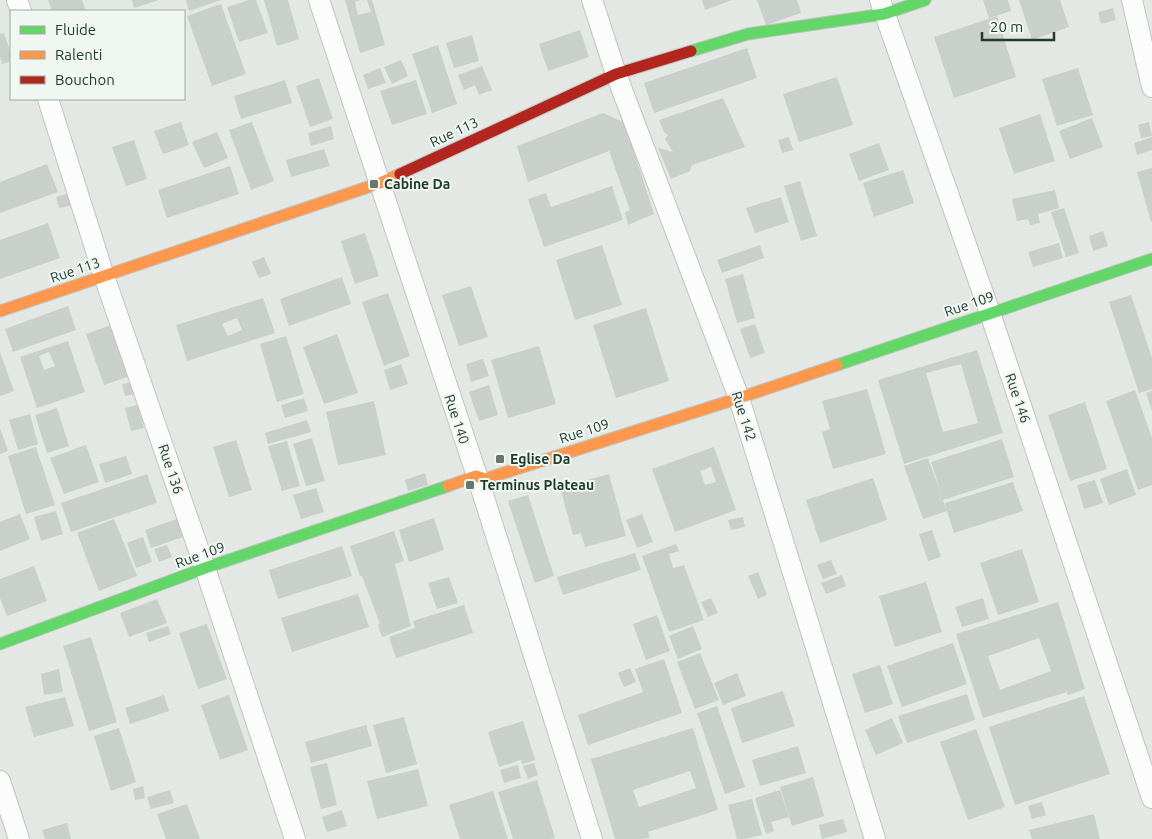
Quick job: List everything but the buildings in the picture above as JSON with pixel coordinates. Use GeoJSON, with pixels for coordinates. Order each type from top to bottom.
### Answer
{"type":"FeatureCollection","features":[{"type":"Feature","properties":{"kind":"street","name":"Rue 140"},"geometry":{"type":"LineString","coordinates":[[318,0],[476,476],[592,839]]}},
{"type":"Feature","properties":{"kind":"street","name":"Rue 142"},"geometry":{"type":"LineString","coordinates":[[592,0],[616,74],[739,398],[875,839]]}},
{"type":"Feature","properties":{"kind":"street","name":"Rue 113"},"geometry":{"type":"LineString","coordinates":[[0,311],[380,183],[616,74],[748,34],[924,0]]}},
{"type":"Feature","properties":{"kind":"street"},"geometry":{"type":"LineString","coordinates":[[1132,0],[1152,87]]}},
{"type":"Feature","properties":{"kind":"street","name":"Rue 146"},"geometry":{"type":"LineString","coordinates":[[882,7],[990,313],[1152,798]]}},
{"type":"Feature","properties":{"kind":"street","name":"Rue 136"},"geometry":{"type":"LineString","coordinates":[[48,100],[104,276],[205,568],[295,839]]}},
{"type":"Feature","properties":{"kind":"street","name":"Rue 109"},"geometry":{"type":"LineString","coordinates":[[0,644],[205,568],[476,476],[485,479],[739,398],[1152,260]]}},
{"type":"Feature","properties":{"kind":"street"},"geometry":{"type":"LineString","coordinates":[[0,781],[20,839]]}},
{"type":"Feature","properties":{"kind":"traffic: fast"},"geometry":{"type":"LineString","coordinates":[[691,51],[748,34],[884,14],[925,0]]}},
{"type":"Feature","properties":{"kind":"traffic: fast"},"geometry":{"type":"LineString","coordinates":[[837,365],[1152,259]]}},
{"type":"Feature","properties":{"kind":"traffic: fast"},"geometry":{"type":"LineString","coordinates":[[0,644],[205,568],[448,486]]}},
{"type":"Feature","properties":{"kind":"traffic: slow"},"geometry":{"type":"LineString","coordinates":[[0,311],[380,183],[400,174]]}},
{"type":"Feature","properties":{"kind":"traffic: slow"},"geometry":{"type":"LineString","coordinates":[[448,486],[476,476],[485,479],[837,365]]}},
{"type":"Feature","properties":{"kind":"traffic: jam"},"geometry":{"type":"LineString","coordinates":[[400,174],[616,74],[691,51]]}},
{"type":"Feature","properties":{"kind":"place","name":"Cabine Da"},"geometry":{"type":"Point","coordinates":[374,184]}},
{"type":"Feature","properties":{"kind":"place","name":"Eglise Da"},"geometry":{"type":"Point","coordinates":[500,459]}},
{"type":"Feature","properties":{"kind":"place","name":"Terminus Plateau"},"geometry":{"type":"Point","coordinates":[470,485]}}]}
